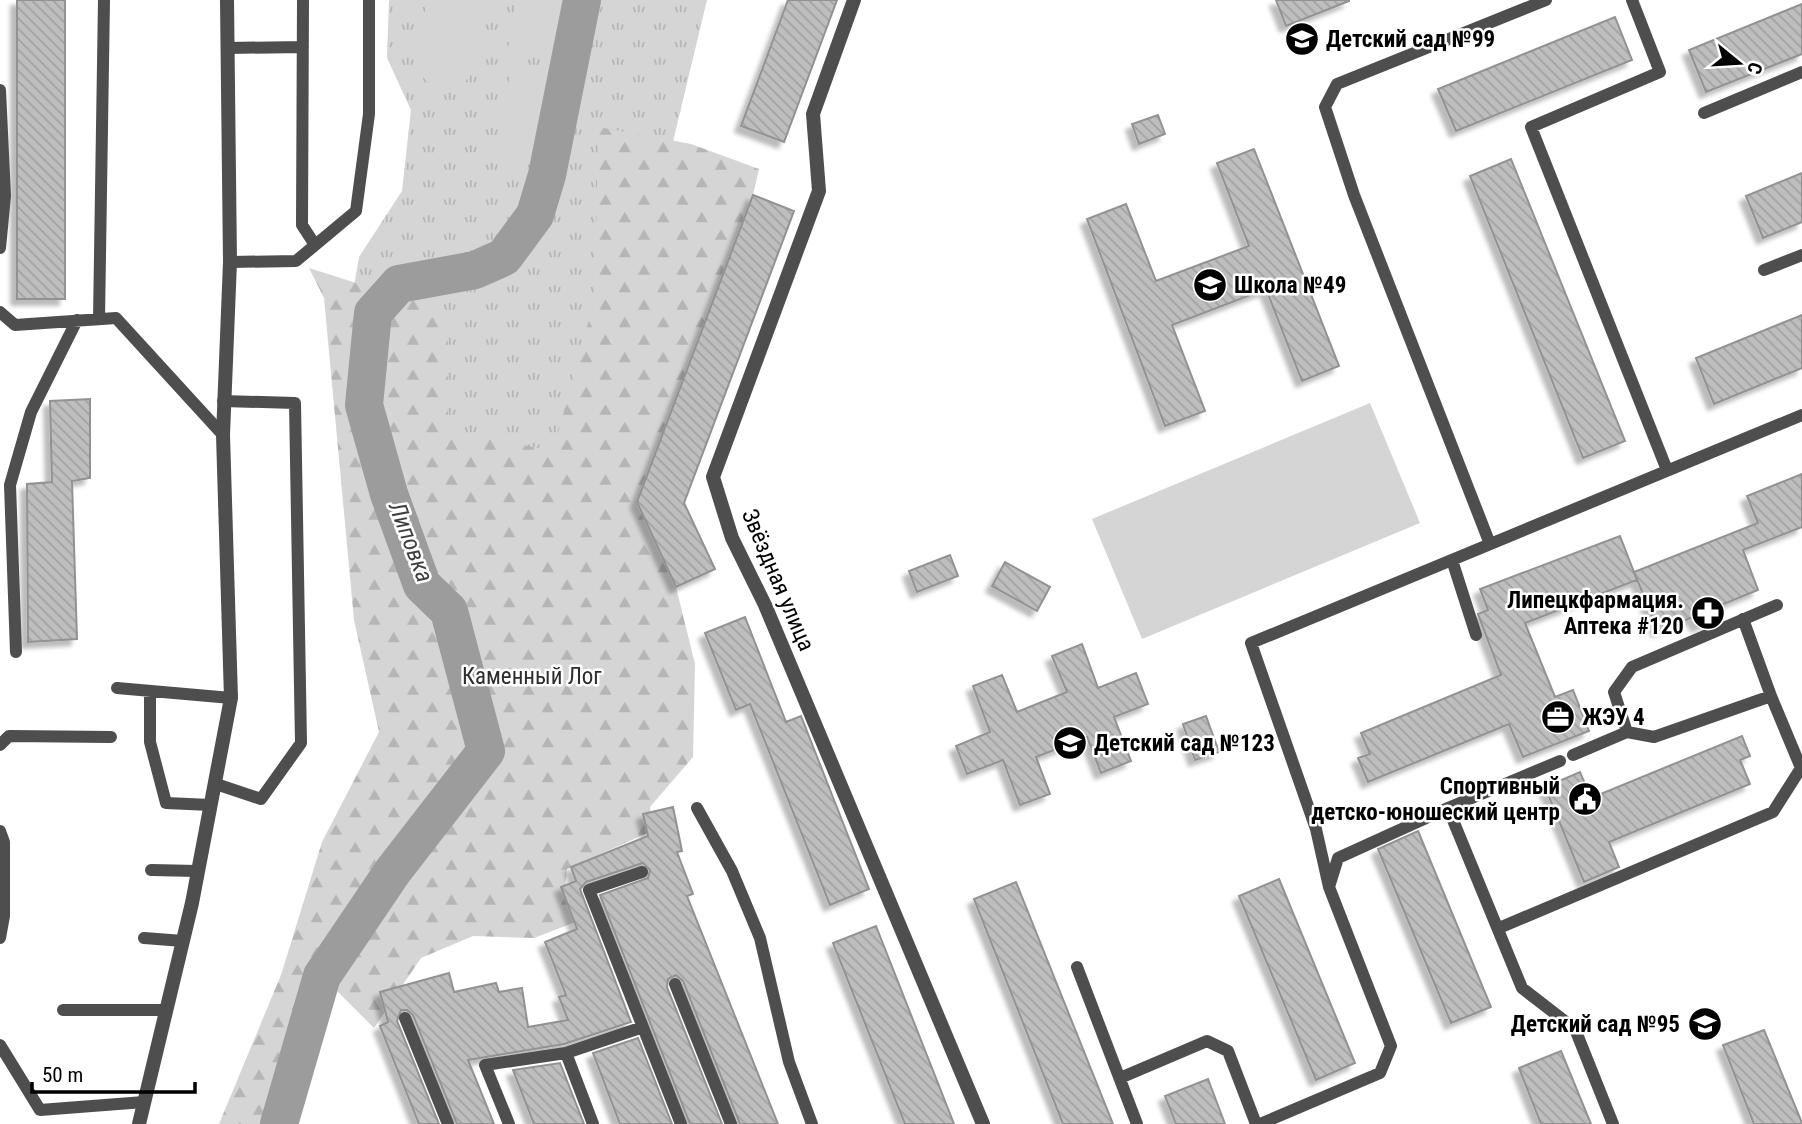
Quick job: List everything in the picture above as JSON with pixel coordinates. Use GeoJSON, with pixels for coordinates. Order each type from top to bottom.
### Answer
{"type":"FeatureCollection","features":[{"type":"Feature","properties":{"kind":"street"},"geometry":{"type":"LineString","coordinates":[[139,1124],[183,941],[231,698],[223,435],[230,262],[227,0]]}},
{"type":"Feature","properties":{"kind":"street","name":"Звёздная улица"},"geometry":{"type":"LineString","coordinates":[[854,0],[813,114],[819,191],[713,477],[732,538],[765,605],[983,1124]]}},
{"type":"Feature","properties":{"kind":"lane"},"geometry":{"type":"LineString","coordinates":[[99,319],[104,0]]}},
{"type":"Feature","properties":{"kind":"lane"},"geometry":{"type":"LineString","coordinates":[[303,0],[302,225],[315,245]]}},
{"type":"Feature","properties":{"kind":"lane"},"geometry":{"type":"LineString","coordinates":[[230,262],[296,261],[356,211],[369,114],[369,0]]}},
{"type":"Feature","properties":{"kind":"lane"},"geometry":{"type":"LineString","coordinates":[[1490,544],[1354,195],[1325,107],[1337,83],[1546,0]]}},
{"type":"Feature","properties":{"kind":"lane"},"geometry":{"type":"LineString","coordinates":[[1632,0],[1660,72],[1531,127],[1667,470]]}},
{"type":"Feature","properties":{"kind":"lane"},"geometry":{"type":"LineString","coordinates":[[227,48],[303,47]]}},
{"type":"Feature","properties":{"kind":"lane"},"geometry":{"type":"LineString","coordinates":[[1704,113],[1802,72]]}},
{"type":"Feature","properties":{"kind":"lane"},"geometry":{"type":"LineString","coordinates":[[0,90],[3,196],[0,248]]}},
{"type":"Feature","properties":{"kind":"lane"},"geometry":{"type":"LineString","coordinates":[[1764,270],[1802,255]]}},
{"type":"Feature","properties":{"kind":"lane"},"geometry":{"type":"LineString","coordinates":[[0,312],[15,325],[116,318],[223,435]]}},
{"type":"Feature","properties":{"kind":"lane"},"geometry":{"type":"LineString","coordinates":[[16,652],[10,485],[31,412],[77,320]]}},
{"type":"Feature","properties":{"kind":"lane"},"geometry":{"type":"LineString","coordinates":[[216,784],[261,799],[301,743],[295,403],[223,401]]}},
{"type":"Feature","properties":{"kind":"lane"},"geometry":{"type":"LineString","coordinates":[[1119,1078],[1207,1041],[1228,1051],[1258,1124],[1380,1073],[1391,1046],[1329,887],[1316,829],[1251,643],[1802,415]]}},
{"type":"Feature","properties":{"kind":"lane"},"geometry":{"type":"LineString","coordinates":[[1452,560],[1476,635]]}},
{"type":"Feature","properties":{"kind":"lane"},"geometry":{"type":"LineString","coordinates":[[1627,732],[1614,692],[1632,667],[1777,605]]}},
{"type":"Feature","properties":{"kind":"lane"},"geometry":{"type":"LineString","coordinates":[[1499,928],[1773,812],[1801,768],[1771,696],[1744,619]]}},
{"type":"Feature","properties":{"kind":"lane"},"geometry":{"type":"LineString","coordinates":[[117,688],[231,698]]}},
{"type":"Feature","properties":{"kind":"lane"},"geometry":{"type":"LineString","coordinates":[[150,692],[150,742],[166,803],[211,805]]}},
{"type":"Feature","properties":{"kind":"lane"},"geometry":{"type":"LineString","coordinates":[[1573,755],[1627,732],[1654,737],[1771,696]]}},
{"type":"Feature","properties":{"kind":"lane"},"geometry":{"type":"LineString","coordinates":[[0,744],[9,736],[111,737]]}},
{"type":"Feature","properties":{"kind":"lane"},"geometry":{"type":"LineString","coordinates":[[1329,887],[1338,858],[1560,761]]}},
{"type":"Feature","properties":{"kind":"lane"},"geometry":{"type":"LineString","coordinates":[[697,808],[732,871],[761,938],[789,1062],[812,1124]]}},
{"type":"Feature","properties":{"kind":"lane"},"geometry":{"type":"LineString","coordinates":[[1448,808],[1522,988],[1575,1029],[1614,1124]]}},
{"type":"Feature","properties":{"kind":"lane"},"geometry":{"type":"LineString","coordinates":[[0,831],[4,842],[4,916],[0,938]]}},
{"type":"Feature","properties":{"kind":"lane"},"geometry":{"type":"LineString","coordinates":[[151,870],[197,871]]}},
{"type":"Feature","properties":{"kind":"lane"},"geometry":{"type":"LineString","coordinates":[[642,872],[589,890],[681,1124]]}},
{"type":"Feature","properties":{"kind":"lane"},"geometry":{"type":"LineString","coordinates":[[144,938],[183,941]]}},
{"type":"Feature","properties":{"kind":"lane"},"geometry":{"type":"LineString","coordinates":[[1077,967],[1137,1124]]}},
{"type":"Feature","properties":{"kind":"lane"},"geometry":{"type":"LineString","coordinates":[[675,984],[731,1124]]}},
{"type":"Feature","properties":{"kind":"lane"},"geometry":{"type":"LineString","coordinates":[[63,1010],[167,1010]]}},
{"type":"Feature","properties":{"kind":"lane"},"geometry":{"type":"LineString","coordinates":[[405,1018],[448,1124]]}},
{"type":"Feature","properties":{"kind":"lane"},"geometry":{"type":"LineString","coordinates":[[509,1124],[485,1065],[566,1053],[643,1027]]}},
{"type":"Feature","properties":{"kind":"lane"},"geometry":{"type":"LineString","coordinates":[[0,1045],[40,1110],[144,1102]]}},
{"type":"Feature","properties":{"kind":"lane"},"geometry":{"type":"LineString","coordinates":[[566,1053],[593,1124]]}},
{"type":"Feature","properties":{"kind":"green space"},"geometry":{"type":"Polygon","coordinates":[[[389,0],[707,0],[610,404],[532,488],[342,357],[359,257],[402,191],[411,110],[387,58],[389,0]]]}},
{"type":"Feature","properties":{"kind":"green space"},"geometry":{"type":"Polygon","coordinates":[[[427,0],[487,0],[475,70],[460,87],[437,89],[419,74],[417,51],[427,0]]]}},
{"type":"Feature","properties":{"kind":"green space"},"geometry":{"type":"Polygon","coordinates":[[[517,0],[565,0],[555,56],[508,48],[517,0]]]}},
{"type":"Feature","properties":{"kind":"green space"},"geometry":{"type":"Polygon","coordinates":[[[511,71],[549,79],[534,160],[496,152],[511,71]]]}},
{"type":"Feature","properties":{"kind":"green space","name":"Каменный Лог"},"geometry":{"type":"Polygon","coordinates":[[[598,127],[691,144],[759,169],[753,195],[637,502],[676,587],[695,664],[693,757],[650,807],[652,831],[567,869],[565,889],[578,921],[534,938],[473,936],[421,958],[374,1028],[322,976],[279,1124],[219,1124],[281,975],[322,842],[379,732],[354,620],[324,298],[309,268],[448,312],[448,430],[553,451],[595,298],[598,127]]]}},
{"type":"Feature","properties":{"kind":"green space"},"geometry":{"type":"Polygon","coordinates":[[[1370,403],[1420,523],[1142,639],[1092,519],[1370,403]]]}},
{"type":"Feature","properties":{"kind":"building"},"geometry":{"type":"Polygon","coordinates":[[[17,0],[65,0],[65,299],[17,299],[17,0]]]}},
{"type":"Feature","properties":{"kind":"building"},"geometry":{"type":"Polygon","coordinates":[[[788,0],[837,0],[784,142],[741,126],[788,0]]]}},
{"type":"Feature","properties":{"kind":"building"},"geometry":{"type":"Polygon","coordinates":[[[1276,0],[1349,0],[1349,1],[1286,26],[1276,0]]]}},
{"type":"Feature","properties":{"kind":"building"},"geometry":{"type":"Polygon","coordinates":[[[1802,4],[1802,54],[1706,92],[1689,50],[1802,4]]]}},
{"type":"Feature","properties":{"kind":"building"},"geometry":{"type":"Polygon","coordinates":[[[1615,17],[1632,60],[1456,131],[1438,89],[1615,17]]]}},
{"type":"Feature","properties":{"kind":"building"},"geometry":{"type":"Polygon","coordinates":[[[1158,115],[1165,134],[1139,144],[1132,124],[1158,115]]]}},
{"type":"Feature","properties":{"kind":"building","name":"Школа №49"},"geometry":{"type":"Polygon","coordinates":[[[1254,149],[1339,366],[1302,381],[1266,289],[1172,325],[1205,411],[1165,426],[1087,219],[1126,204],[1156,281],[1249,246],[1217,163],[1254,149]]]}},
{"type":"Feature","properties":{"kind":"building"},"geometry":{"type":"Polygon","coordinates":[[[1511,159],[1625,441],[1583,458],[1470,176],[1511,159]]]}},
{"type":"Feature","properties":{"kind":"building"},"geometry":{"type":"Polygon","coordinates":[[[1802,173],[1802,222],[1763,238],[1746,196],[1802,173]]]}},
{"type":"Feature","properties":{"kind":"building"},"geometry":{"type":"Polygon","coordinates":[[[753,195],[794,211],[684,503],[715,569],[676,587],[637,502],[753,195]]]}},
{"type":"Feature","properties":{"kind":"building"},"geometry":{"type":"Polygon","coordinates":[[[1802,315],[1802,368],[1714,404],[1696,358],[1802,315]]]}},
{"type":"Feature","properties":{"kind":"building"},"geometry":{"type":"Polygon","coordinates":[[[90,399],[90,478],[72,481],[77,639],[28,642],[27,484],[52,482],[50,401],[90,399]]]}},
{"type":"Feature","properties":{"kind":"building"},"geometry":{"type":"Polygon","coordinates":[[[1802,474],[1802,527],[1743,550],[1758,590],[1711,609],[1715,619],[1697,626],[1693,617],[1658,631],[1634,572],[1758,523],[1747,496],[1802,474]]]}},
{"type":"Feature","properties":{"kind":"building"},"geometry":{"type":"Polygon","coordinates":[[[1620,536],[1637,580],[1525,623],[1555,697],[1573,690],[1589,731],[1523,757],[1509,724],[1368,782],[1358,758],[1370,754],[1361,733],[1501,675],[1478,614],[1488,610],[1480,589],[1620,536]]]}},
{"type":"Feature","properties":{"kind":"building"},"geometry":{"type":"Polygon","coordinates":[[[950,555],[958,576],[917,592],[909,571],[950,555]]]}},
{"type":"Feature","properties":{"kind":"building"},"geometry":{"type":"Polygon","coordinates":[[[1005,562],[1050,587],[1037,611],[992,586],[1005,562]]]}},
{"type":"Feature","properties":{"kind":"building"},"geometry":{"type":"Polygon","coordinates":[[[745,617],[786,722],[801,716],[869,889],[830,905],[750,704],[736,710],[705,633],[745,617]]]}},
{"type":"Feature","properties":{"kind":"building"},"geometry":{"type":"Polygon","coordinates":[[[1082,644],[1098,688],[1136,673],[1148,704],[1114,717],[1131,761],[1101,773],[1087,737],[1036,757],[1050,794],[1020,805],[1003,760],[967,774],[956,746],[990,732],[973,686],[1002,675],[1017,712],[1067,692],[1052,656],[1082,644]]]}},
{"type":"Feature","properties":{"kind":"building"},"geometry":{"type":"Polygon","coordinates":[[[1206,716],[1219,752],[1195,760],[1183,724],[1206,716]]]}},
{"type":"Feature","properties":{"kind":"building"},"geometry":{"type":"Polygon","coordinates":[[[1742,736],[1750,756],[1740,760],[1750,784],[1609,842],[1619,867],[1584,882],[1545,787],[1580,772],[1591,798],[1742,736]]]}},
{"type":"Feature","properties":{"kind":"building"},"geometry":{"type":"Polygon","coordinates":[[[673,807],[682,851],[677,852],[693,894],[687,896],[778,1124],[740,1124],[683,981],[676,975],[668,979],[667,987],[722,1124],[690,1124],[600,895],[648,878],[650,870],[643,863],[586,882],[580,889],[631,1022],[564,1044],[468,1060],[494,1124],[457,1124],[413,1015],[407,1010],[401,1010],[397,1021],[439,1124],[419,1124],[380,1026],[388,1022],[380,992],[449,973],[454,992],[496,983],[499,992],[522,988],[528,1027],[568,1020],[559,997],[566,995],[545,942],[577,929],[561,887],[576,881],[571,867],[648,836],[643,814],[673,807]]]}},
{"type":"Feature","properties":{"kind":"building"},"geometry":{"type":"Polygon","coordinates":[[[1418,831],[1491,1007],[1451,1023],[1378,849],[1418,831]]]}},
{"type":"Feature","properties":{"kind":"building"},"geometry":{"type":"Polygon","coordinates":[[[1279,879],[1355,1063],[1316,1080],[1239,896],[1279,879]]]}},
{"type":"Feature","properties":{"kind":"building"},"geometry":{"type":"Polygon","coordinates":[[[1016,882],[1113,1124],[1063,1124],[974,899],[1016,882]]]}},
{"type":"Feature","properties":{"kind":"building"},"geometry":{"type":"Polygon","coordinates":[[[876,926],[954,1124],[905,1124],[833,943],[876,926]]]}},
{"type":"Feature","properties":{"kind":"building"},"geometry":{"type":"Polygon","coordinates":[[[1764,1030],[1802,1124],[1754,1124],[1723,1045],[1764,1030]]]}},
{"type":"Feature","properties":{"kind":"building"},"geometry":{"type":"Polygon","coordinates":[[[638,1038],[672,1124],[620,1124],[593,1053],[638,1038]]]}},
{"type":"Feature","properties":{"kind":"building"},"geometry":{"type":"Polygon","coordinates":[[[1561,1051],[1591,1124],[1541,1124],[1519,1068],[1561,1051]]]}},
{"type":"Feature","properties":{"kind":"building"},"geometry":{"type":"Polygon","coordinates":[[[560,1063],[584,1124],[534,1124],[513,1070],[560,1063]]]}},
{"type":"Feature","properties":{"kind":"building"},"geometry":{"type":"Polygon","coordinates":[[[1208,1079],[1225,1124],[1176,1124],[1165,1096],[1208,1079]]]}},
{"type":"Feature","properties":{"kind":"waterway","name":"Липовка"},"geometry":{"type":"LineString","coordinates":[[279,1124],[322,976],[393,871],[486,751],[449,611],[422,585],[389,494],[364,405],[373,313],[399,284],[475,270],[504,257],[535,215],[547,175],[582,0]]}},
{"type":"Feature","properties":{"kind":"place","name":"Детский сад №99"},"geometry":{"type":"Point","coordinates":[1302,39]}},
{"type":"Feature","properties":{"kind":"place","name":"Школа №49"},"geometry":{"type":"Point","coordinates":[1210,285]}},
{"type":"Feature","properties":{"kind":"place","name":"Липецкфармация. Аптека #120"},"geometry":{"type":"Point","coordinates":[1708,613]}},
{"type":"Feature","properties":{"kind":"place","name":"ЖЭУ 4"},"geometry":{"type":"Point","coordinates":[1558,717]}},
{"type":"Feature","properties":{"kind":"place","name":"Детский сад №123"},"geometry":{"type":"Point","coordinates":[1070,743]}},
{"type":"Feature","properties":{"kind":"place","name":"Спортивный детско-юношеский центр"},"geometry":{"type":"Point","coordinates":[1585,799]}},
{"type":"Feature","properties":{"kind":"place","name":"Детский сад №95"},"geometry":{"type":"Point","coordinates":[1705,1024]}}]}
